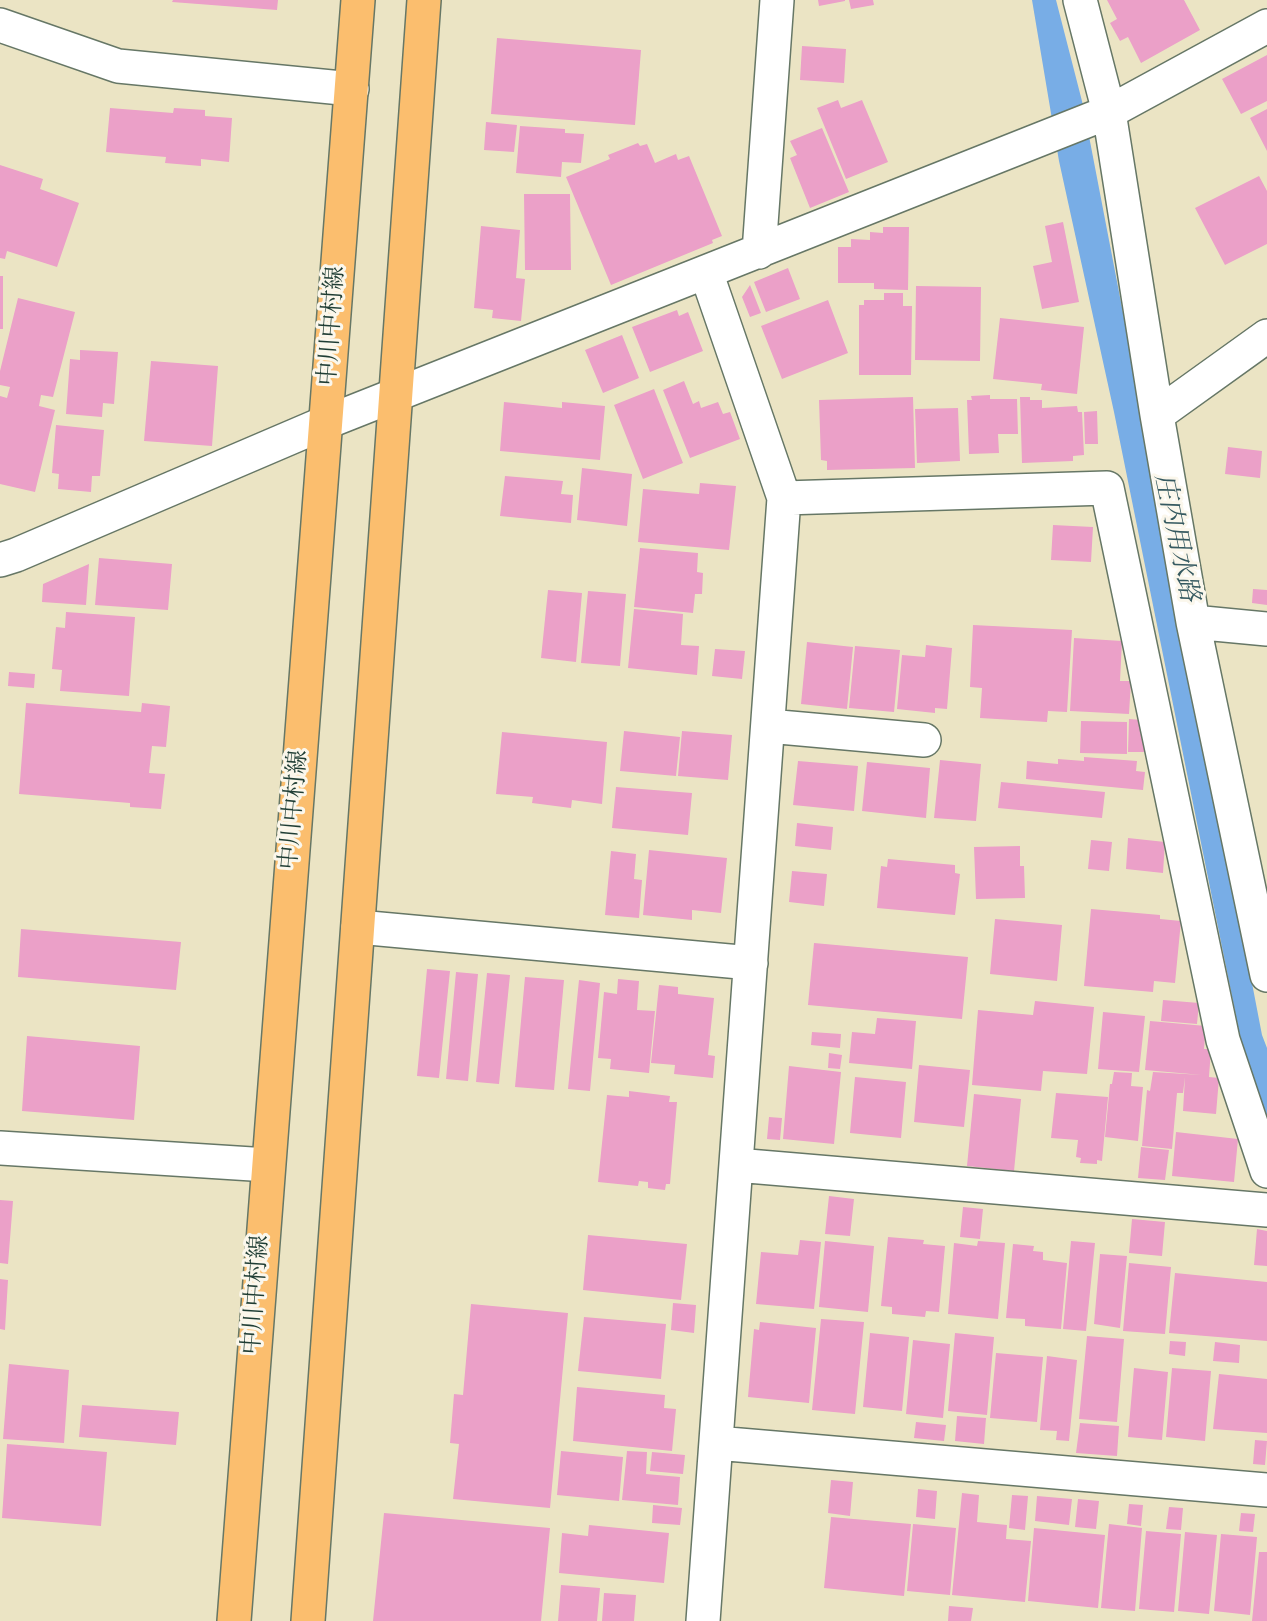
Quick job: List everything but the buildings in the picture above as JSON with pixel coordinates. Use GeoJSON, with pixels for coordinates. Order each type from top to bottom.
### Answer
{"type":"FeatureCollection","features":[{"type":"Feature","properties":{"kind":"main road","name":"中川中村線"},"geometry":{"type":"LineString","coordinates":[[234,1621],[358,0]]}},
{"type":"Feature","properties":{"kind":"main road"},"geometry":{"type":"LineString","coordinates":[[308,1621],[424,0]]}},
{"type":"Feature","properties":{"kind":"street"},"geometry":{"type":"LineString","coordinates":[[759,252],[777,0]]}},
{"type":"Feature","properties":{"kind":"street"},"geometry":{"type":"LineString","coordinates":[[1080,0],[1193,622],[1261,917],[1267,975]]}},
{"type":"Feature","properties":{"kind":"street"},"geometry":{"type":"LineString","coordinates":[[0,25],[118,66],[352,89]]}},
{"type":"Feature","properties":{"kind":"street"},"geometry":{"type":"LineString","coordinates":[[0,560],[327,422],[1100,116],[1267,26]]}},
{"type":"Feature","properties":{"kind":"street"},"geometry":{"type":"LineString","coordinates":[[703,1621],[784,498],[706,272]]}},
{"type":"Feature","properties":{"kind":"street"},"geometry":{"type":"LineString","coordinates":[[1157,415],[1267,336]]}},
{"type":"Feature","properties":{"kind":"street"},"geometry":{"type":"LineString","coordinates":[[784,498],[1107,488],[1223,1040],[1267,1171]]}},
{"type":"Feature","properties":{"kind":"street"},"geometry":{"type":"LineString","coordinates":[[1193,622],[1267,629]]}},
{"type":"Feature","properties":{"kind":"street"},"geometry":{"type":"LineString","coordinates":[[768,726],[924,740]]}},
{"type":"Feature","properties":{"kind":"street"},"geometry":{"type":"LineString","coordinates":[[358,927],[751,963]]}},
{"type":"Feature","properties":{"kind":"street"},"geometry":{"type":"LineString","coordinates":[[0,1148],[268,1165]]}},
{"type":"Feature","properties":{"kind":"street"},"geometry":{"type":"LineString","coordinates":[[736,1165],[1267,1210]]}},
{"type":"Feature","properties":{"kind":"street"},"geometry":{"type":"LineString","coordinates":[[716,1443],[1267,1490]]}},
{"type":"Feature","properties":{"kind":"water"},"geometry":{"type":"Polygon","coordinates":[[[1032,0],[1056,0],[1083,105],[1262,1035],[1267,1048],[1267,1118],[1242,1046],[1114,412],[1059,161],[1032,0]]]}},
{"type":"Feature","properties":{"kind":"water label","name":"庄内用水路"},"geometry":{"type":"Point","coordinates":[1174,538]}}]}
